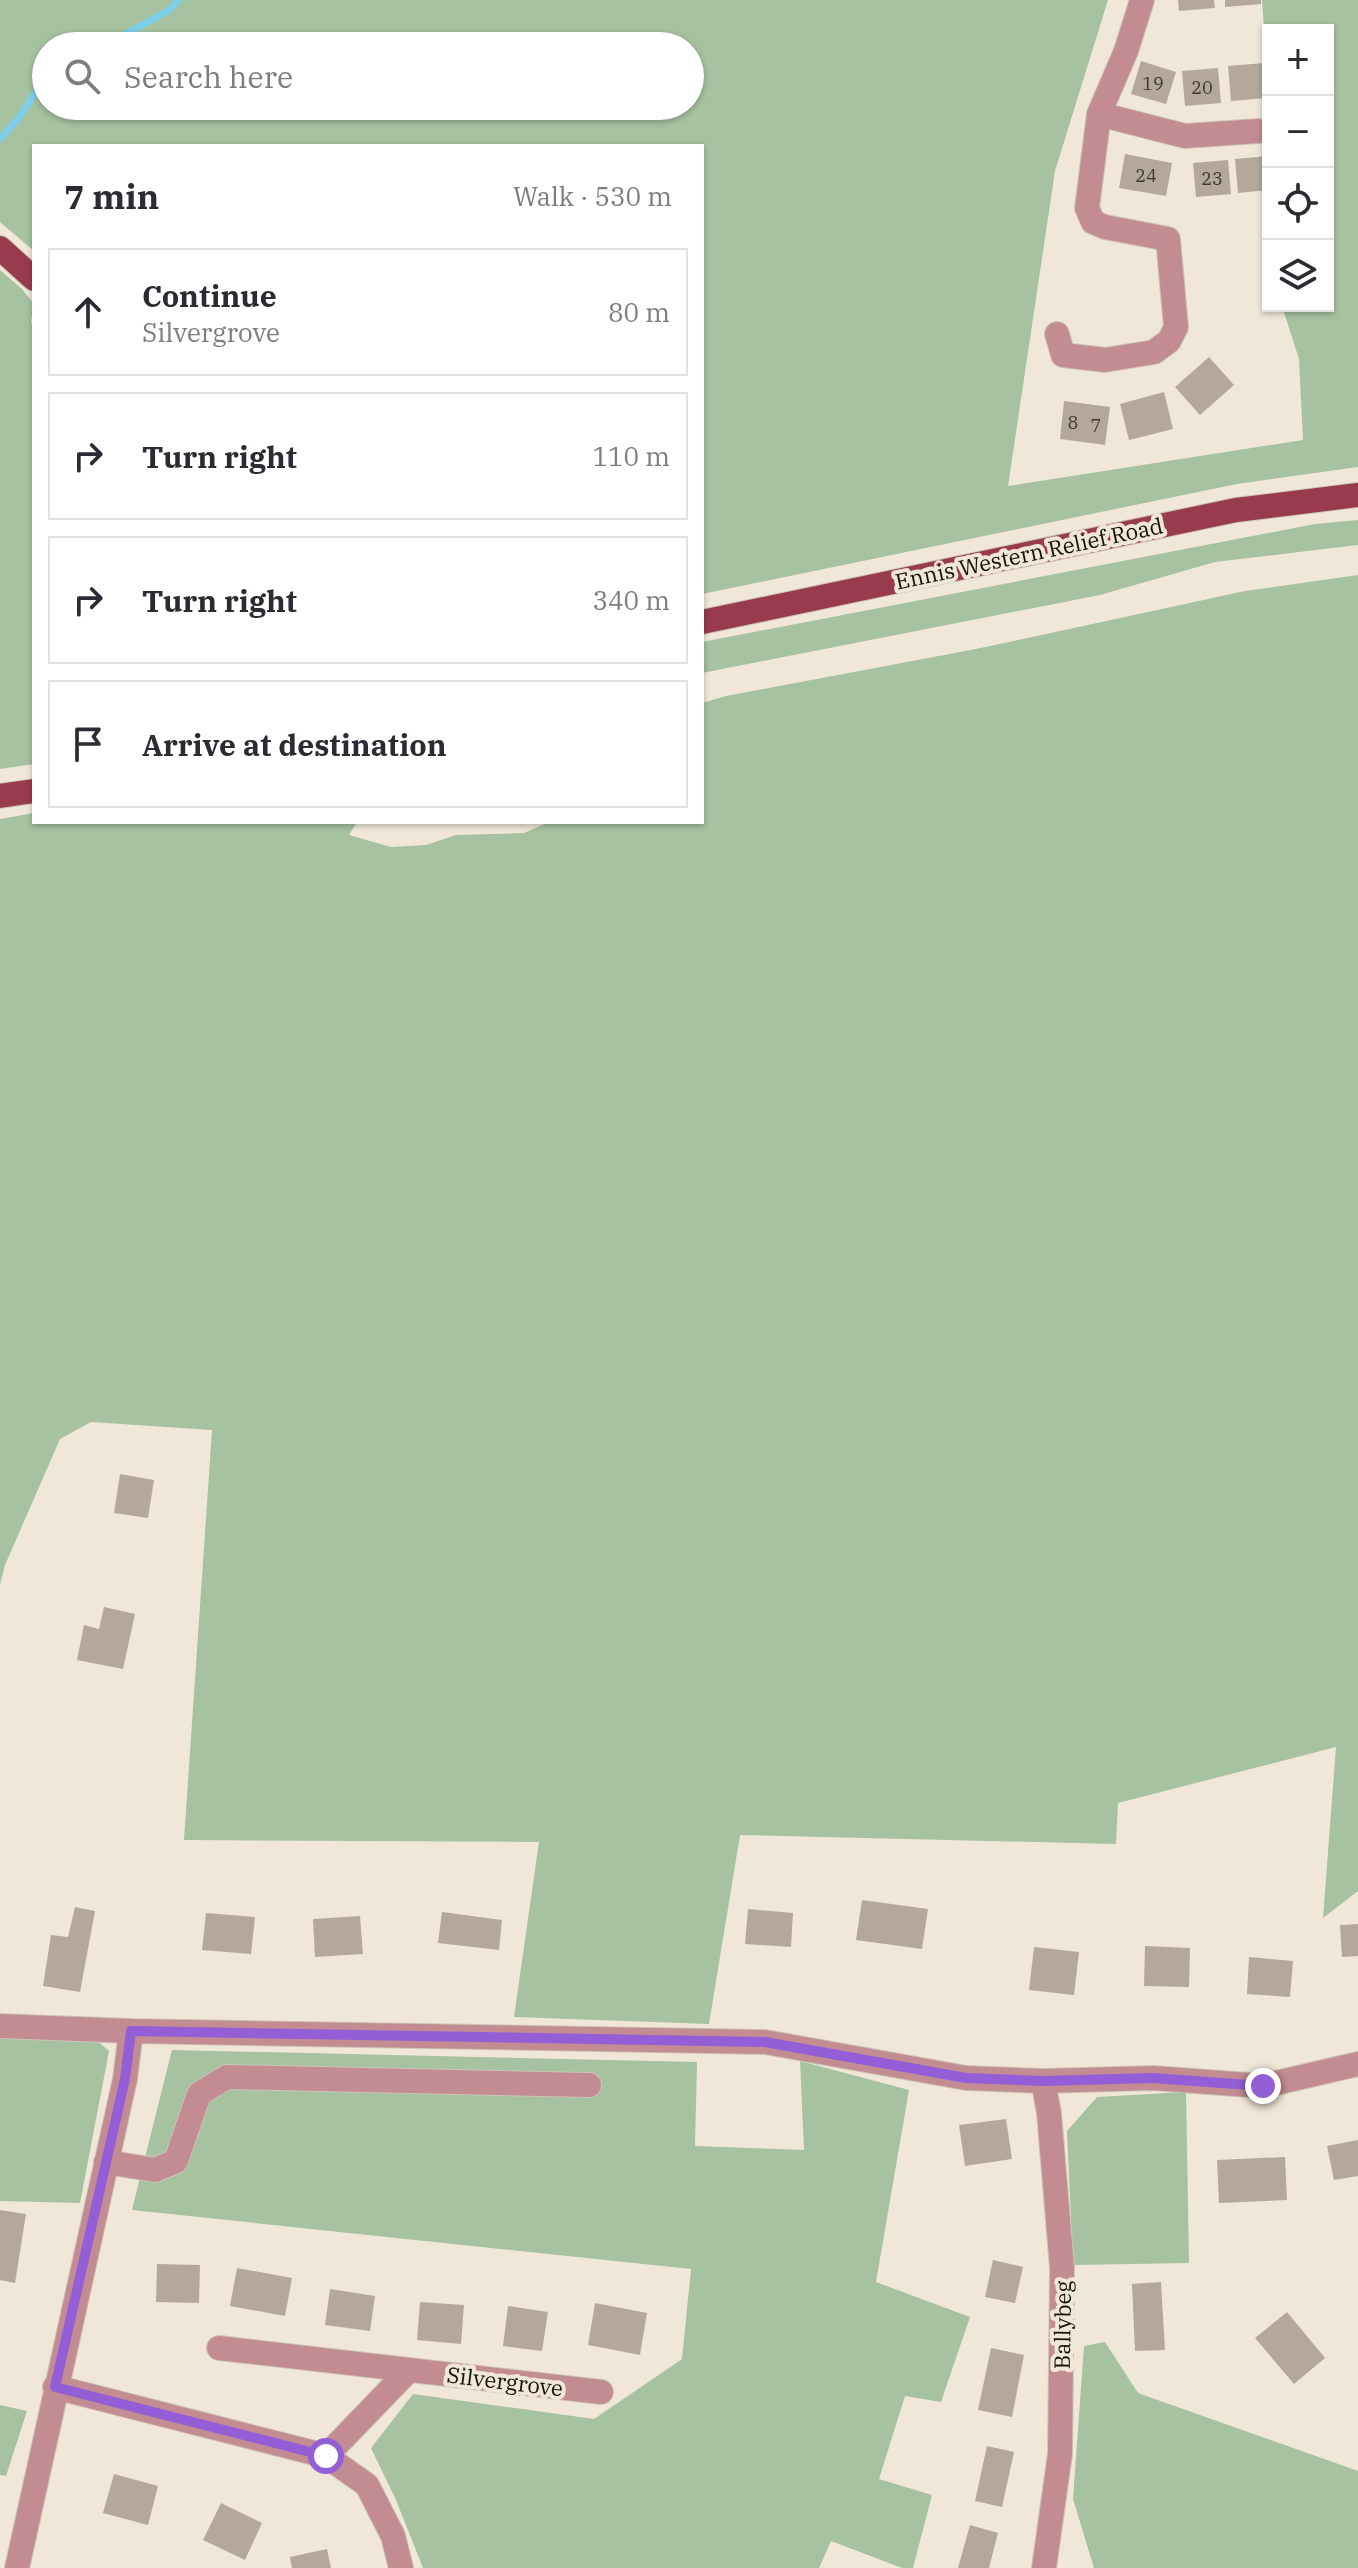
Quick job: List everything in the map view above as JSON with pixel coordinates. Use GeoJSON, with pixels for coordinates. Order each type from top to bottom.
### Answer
{"type":"FeatureCollection","features":[{"type":"Feature","properties":{"kind":"main road"},"geometry":{"type":"LineString","coordinates":[[0,248],[32,277]]}},
{"type":"Feature","properties":{"kind":"main road","name":"Ennis Western Relief Road"},"geometry":{"type":"LineString","coordinates":[[704,622],[1236,510],[1358,495]]}},
{"type":"Feature","properties":{"kind":"main road"},"geometry":{"type":"LineString","coordinates":[[0,796],[32,791]]}},
{"type":"Feature","properties":{"kind":"street"},"geometry":{"type":"LineString","coordinates":[[1057,334],[1063,355],[1105,360],[1154,352],[1169,341],[1176,327],[1168,239],[1105,227],[1093,222],[1087,208],[1099,114],[1126,51],[1142,0]]}},
{"type":"Feature","properties":{"kind":"street"},"geometry":{"type":"LineString","coordinates":[[1099,114],[1185,136],[1258,131]]}},
{"type":"Feature","properties":{"kind":"street"},"geometry":{"type":"LineString","coordinates":[[0,2026],[765,2042],[966,2078],[1043,2081],[1153,2078],[1263,2086],[1358,2064]]}},
{"type":"Feature","properties":{"kind":"street"},"geometry":{"type":"LineString","coordinates":[[17,2568],[125,2079],[131,2031]]}},
{"type":"Feature","properties":{"kind":"street"},"geometry":{"type":"LineString","coordinates":[[106,2162],[155,2170],[176,2161],[199,2094],[227,2077],[589,2085]]}},
{"type":"Feature","properties":{"kind":"street","name":"Ballybeg"},"geometry":{"type":"LineString","coordinates":[[1043,2081],[1049,2113],[1062,2268],[1060,2454],[1044,2568]]}},
{"type":"Feature","properties":{"kind":"street","name":"Silvergrove"},"geometry":{"type":"LineString","coordinates":[[219,2348],[601,2392]]}},
{"type":"Feature","properties":{"kind":"street"},"geometry":{"type":"LineString","coordinates":[[326,2456],[409,2370]]}},
{"type":"Feature","properties":{"kind":"street"},"geometry":{"type":"LineString","coordinates":[[55,2387],[326,2456],[367,2485],[393,2536],[401,2568]]}},
{"type":"Feature","properties":{"kind":"green space"},"geometry":{"type":"Polygon","coordinates":[[[0,0],[1108,0],[1055,171],[1008,486],[1303,440],[1299,359],[1284,312],[1334,312],[1334,24],[1264,24],[1262,0],[1358,0],[1358,467],[1237,484],[704,594],[704,144],[32,144],[32,249],[0,222],[0,0]]]}},
{"type":"Feature","properties":{"kind":"green space"},"geometry":{"type":"Polygon","coordinates":[[[0,270],[32,302],[32,764],[0,769],[0,270]]]}},
{"type":"Feature","properties":{"kind":"green space"},"geometry":{"type":"Polygon","coordinates":[[[1358,520],[1358,545],[1215,562],[1100,595],[704,673],[704,642],[1315,524],[1358,520]]]}},
{"type":"Feature","properties":{"kind":"green space"},"geometry":{"type":"Polygon","coordinates":[[[1358,575],[1358,1891],[1323,1918],[1336,1747],[1118,1803],[1116,1844],[740,1835],[709,2024],[514,2017],[539,1842],[184,1840],[212,1430],[91,1422],[60,1439],[5,1565],[0,1585],[0,819],[32,813],[32,824],[356,824],[349,835],[391,847],[426,845],[456,835],[524,833],[544,824],[704,824],[704,702],[976,649],[1245,591],[1358,575]]]}},
{"type":"Feature","properties":{"kind":"green space"},"geometry":{"type":"Polygon","coordinates":[[[0,2039],[95,2039],[109,2051],[80,2203],[0,2201],[0,2039]]]}},
{"type":"Feature","properties":{"kind":"green space"},"geometry":{"type":"Polygon","coordinates":[[[172,2050],[697,2062],[695,2146],[804,2150],[800,2061],[909,2090],[876,2282],[970,2317],[941,2402],[905,2396],[879,2479],[932,2495],[913,2568],[902,2568],[831,2541],[819,2568],[423,2568],[371,2448],[413,2394],[594,2419],[682,2359],[691,2269],[132,2210],[172,2050]]]}},
{"type":"Feature","properties":{"kind":"green space"},"geometry":{"type":"Polygon","coordinates":[[[1186,2092],[1189,2263],[1073,2265],[1067,2131],[1097,2097],[1186,2092]]]}},
{"type":"Feature","properties":{"kind":"green space"},"geometry":{"type":"Polygon","coordinates":[[[1105,2342],[1138,2393],[1358,2471],[1358,2568],[1094,2568],[1073,2499],[1084,2346],[1105,2342]]]}},
{"type":"Feature","properties":{"kind":"green space"},"geometry":{"type":"Polygon","coordinates":[[[0,2405],[27,2411],[6,2476],[0,2475],[0,2405]]]}},
{"type":"Feature","properties":{"kind":"building"},"geometry":{"type":"Polygon","coordinates":[[[1178,0],[1214,0],[1215,8],[1179,11],[1178,0]]]}},
{"type":"Feature","properties":{"kind":"building"},"geometry":{"type":"Polygon","coordinates":[[[1225,0],[1261,0],[1261,4],[1225,7],[1225,0]]]}},
{"type":"Feature","properties":{"kind":"building"},"geometry":{"type":"Polygon","coordinates":[[[1141,61],[1176,72],[1166,104],[1131,94],[1141,61]]]}},
{"type":"Feature","properties":{"kind":"building"},"geometry":{"type":"Polygon","coordinates":[[[1262,63],[1262,98],[1231,101],[1228,66],[1262,63]]]}},
{"type":"Feature","properties":{"kind":"building"},"geometry":{"type":"Polygon","coordinates":[[[1218,68],[1221,103],[1185,106],[1182,71],[1218,68]]]}},
{"type":"Feature","properties":{"kind":"building"},"geometry":{"type":"Polygon","coordinates":[[[1125,154],[1172,163],[1166,196],[1119,188],[1125,154]]]}},
{"type":"Feature","properties":{"kind":"building"},"geometry":{"type":"Polygon","coordinates":[[[1262,157],[1262,191],[1238,193],[1235,159],[1262,157]]]}},
{"type":"Feature","properties":{"kind":"building"},"geometry":{"type":"Polygon","coordinates":[[[1228,160],[1231,194],[1196,197],[1193,163],[1228,160]]]}},
{"type":"Feature","properties":{"kind":"building"},"geometry":{"type":"Polygon","coordinates":[[[1209,357],[1234,385],[1200,415],[1175,387],[1209,357]]]}},
{"type":"Feature","properties":{"kind":"building"},"geometry":{"type":"Polygon","coordinates":[[[1164,392],[1173,429],[1129,440],[1120,404],[1164,392]]]}},
{"type":"Feature","properties":{"kind":"building"},"geometry":{"type":"Polygon","coordinates":[[[1064,401],[1110,407],[1105,445],[1060,439],[1064,401]]]}},
{"type":"Feature","properties":{"kind":"building"},"geometry":{"type":"Polygon","coordinates":[[[120,1474],[154,1480],[148,1518],[114,1513],[120,1474]]]}},
{"type":"Feature","properties":{"kind":"building"},"geometry":{"type":"Polygon","coordinates":[[[104,1607],[135,1614],[123,1669],[77,1660],[84,1625],[99,1629],[104,1607]]]}},
{"type":"Feature","properties":{"kind":"building"},"geometry":{"type":"Polygon","coordinates":[[[862,1900],[928,1909],[922,1949],[856,1940],[862,1900]]]}},
{"type":"Feature","properties":{"kind":"building"},"geometry":{"type":"Polygon","coordinates":[[[75,1907],[95,1911],[80,1992],[43,1986],[51,1935],[68,1937],[75,1907]]]}},
{"type":"Feature","properties":{"kind":"building"},"geometry":{"type":"Polygon","coordinates":[[[748,1909],[793,1913],[791,1947],[745,1944],[748,1909]]]}},
{"type":"Feature","properties":{"kind":"building"},"geometry":{"type":"Polygon","coordinates":[[[442,1912],[502,1920],[499,1950],[438,1943],[442,1912]]]}},
{"type":"Feature","properties":{"kind":"building"},"geometry":{"type":"Polygon","coordinates":[[[206,1913],[255,1917],[251,1954],[202,1950],[206,1913]]]}},
{"type":"Feature","properties":{"kind":"building"},"geometry":{"type":"Polygon","coordinates":[[[360,1916],[363,1954],[315,1957],[313,1919],[360,1916]]]}},
{"type":"Feature","properties":{"kind":"building"},"geometry":{"type":"Polygon","coordinates":[[[1358,1924],[1358,1956],[1342,1957],[1340,1925],[1358,1924]]]}},
{"type":"Feature","properties":{"kind":"building"},"geometry":{"type":"Polygon","coordinates":[[[1145,1946],[1190,1948],[1189,1987],[1144,1986],[1145,1946]]]}},
{"type":"Feature","properties":{"kind":"building"},"geometry":{"type":"Polygon","coordinates":[[[1034,1947],[1079,1952],[1074,1995],[1029,1990],[1034,1947]]]}},
{"type":"Feature","properties":{"kind":"building"},"geometry":{"type":"Polygon","coordinates":[[[1249,1957],[1293,1961],[1290,1997],[1247,1994],[1249,1957]]]}},
{"type":"Feature","properties":{"kind":"building"},"geometry":{"type":"Polygon","coordinates":[[[1006,2119],[1012,2159],[965,2166],[959,2125],[1006,2119]]]}},
{"type":"Feature","properties":{"kind":"building"},"geometry":{"type":"Polygon","coordinates":[[[1358,2140],[1358,2176],[1334,2180],[1327,2146],[1358,2140]]]}},
{"type":"Feature","properties":{"kind":"building"},"geometry":{"type":"Polygon","coordinates":[[[1285,2157],[1287,2200],[1219,2203],[1217,2160],[1285,2157]]]}},
{"type":"Feature","properties":{"kind":"building"},"geometry":{"type":"Polygon","coordinates":[[[0,2210],[26,2214],[15,2283],[0,2280],[0,2210]]]}},
{"type":"Feature","properties":{"kind":"building"},"geometry":{"type":"Polygon","coordinates":[[[993,2260],[1023,2267],[1015,2303],[985,2297],[993,2260]]]}},
{"type":"Feature","properties":{"kind":"building"},"geometry":{"type":"Polygon","coordinates":[[[157,2264],[200,2265],[199,2303],[156,2302],[157,2264]]]}},
{"type":"Feature","properties":{"kind":"building"},"geometry":{"type":"Polygon","coordinates":[[[237,2268],[292,2278],[285,2316],[230,2306],[237,2268]]]}},
{"type":"Feature","properties":{"kind":"building"},"geometry":{"type":"Polygon","coordinates":[[[1161,2282],[1165,2350],[1135,2351],[1132,2284],[1161,2282]]]}},
{"type":"Feature","properties":{"kind":"building"},"geometry":{"type":"Polygon","coordinates":[[[330,2289],[375,2296],[370,2331],[325,2325],[330,2289]]]}},
{"type":"Feature","properties":{"kind":"building"},"geometry":{"type":"Polygon","coordinates":[[[420,2302],[464,2305],[461,2344],[417,2340],[420,2302]]]}},
{"type":"Feature","properties":{"kind":"building"},"geometry":{"type":"Polygon","coordinates":[[[595,2303],[647,2313],[640,2355],[588,2345],[595,2303]]]}},
{"type":"Feature","properties":{"kind":"building"},"geometry":{"type":"Polygon","coordinates":[[[508,2306],[548,2312],[542,2351],[503,2346],[508,2306]]]}},
{"type":"Feature","properties":{"kind":"building"},"geometry":{"type":"Polygon","coordinates":[[[1287,2312],[1325,2358],[1294,2384],[1255,2338],[1287,2312]]]}},
{"type":"Feature","properties":{"kind":"building"},"geometry":{"type":"Polygon","coordinates":[[[991,2348],[1024,2355],[1012,2417],[978,2410],[991,2348]]]}},
{"type":"Feature","properties":{"kind":"building"},"geometry":{"type":"Polygon","coordinates":[[[987,2446],[1014,2452],[1002,2507],[975,2501],[987,2446]]]}},
{"type":"Feature","properties":{"kind":"building"},"geometry":{"type":"Polygon","coordinates":[[[114,2474],[158,2486],[148,2525],[103,2513],[114,2474]]]}},
{"type":"Feature","properties":{"kind":"building"},"geometry":{"type":"Polygon","coordinates":[[[221,2503],[262,2523],[245,2560],[203,2540],[221,2503]]]}},
{"type":"Feature","properties":{"kind":"building"},"geometry":{"type":"Polygon","coordinates":[[[970,2525],[998,2533],[989,2568],[958,2568],[970,2525]]]}},
{"type":"Feature","properties":{"kind":"building"},"geometry":{"type":"Polygon","coordinates":[[[327,2549],[331,2568],[292,2568],[290,2557],[327,2549]]]}},
{"type":"Feature","properties":{"kind":"waterway"},"geometry":{"type":"LineString","coordinates":[[129,32],[168,11],[179,0]]}},
{"type":"Feature","properties":{"kind":"waterway"},"geometry":{"type":"LineString","coordinates":[[0,139],[32,98]]}},
{"type":"Feature","properties":{"kind":"route"},"geometry":{"type":"LineString","coordinates":[[326,2456],[55,2387],[125,2079],[131,2031],[765,2042],[966,2078],[1043,2081],[1153,2078],[1263,2086]]}}]}
